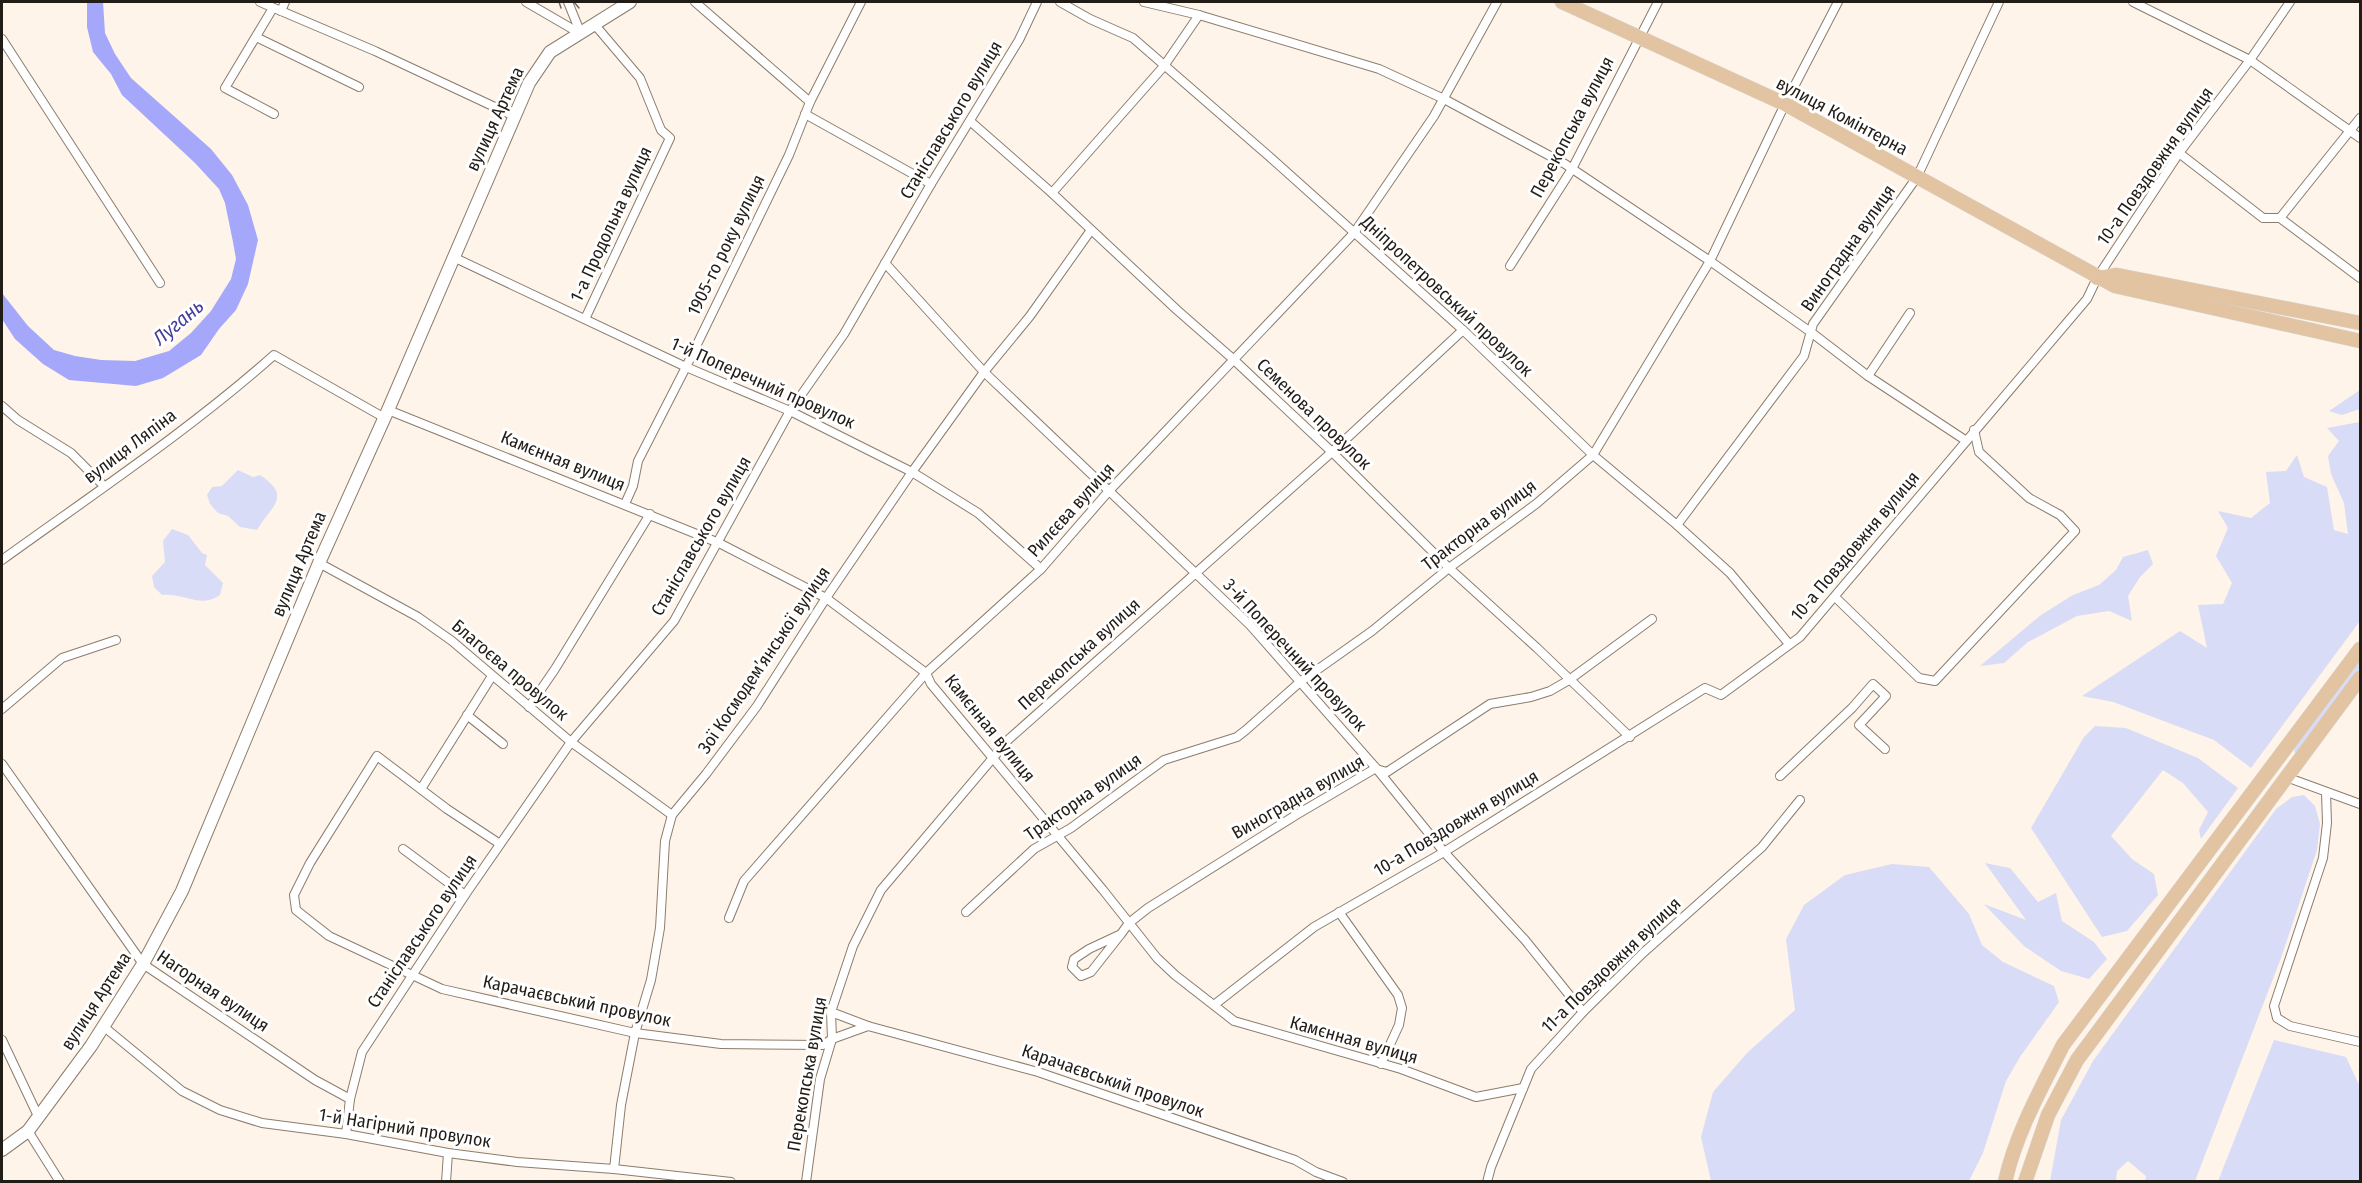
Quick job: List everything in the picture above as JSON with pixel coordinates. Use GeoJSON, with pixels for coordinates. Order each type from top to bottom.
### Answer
{"type":"FeatureCollection","features":[{"type":"Feature","properties":{"kind":"main road","name":"вулиця Комінтерна"},"geometry":{"type":"LineString","coordinates":[[1562,2],[1785,104],[2115,286],[2361,341]]}},
{"type":"Feature","properties":{"kind":"main road"},"geometry":{"type":"LineString","coordinates":[[2097,278],[2117,275],[2361,323]]}},
{"type":"Feature","properties":{"kind":"main road"},"geometry":{"type":"LineString","coordinates":[[2005,1182],[2008,1166],[2027,1115],[2063,1045],[2361,650]]}},
{"type":"Feature","properties":{"kind":"main road"},"geometry":{"type":"LineString","coordinates":[[2025,1182],[2048,1115],[2077,1060],[2361,678]]}},
{"type":"Feature","properties":{"kind":"street"},"geometry":{"type":"LineString","coordinates":[[260,2],[514,116]]}},
{"type":"Feature","properties":{"kind":"street"},"geometry":{"type":"LineString","coordinates":[[274,114],[225,88],[256,37],[285,2]]}},
{"type":"Feature","properties":{"kind":"street"},"geometry":{"type":"LineString","coordinates":[[526,2],[581,34]]}},
{"type":"Feature","properties":{"kind":"street"},"geometry":{"type":"LineString","coordinates":[[568,2],[581,34]]}},
{"type":"Feature","properties":{"kind":"street","name":"вулиця Артема"},"geometry":{"type":"LineString","coordinates":[[2,1150],[28,1131],[91,1046],[143,964],[182,891],[319,563],[529,83],[550,52],[630,2]]}},
{"type":"Feature","properties":{"kind":"street"},"geometry":{"type":"LineString","coordinates":[[695,2],[810,102]]}},
{"type":"Feature","properties":{"kind":"street","name":"1905-го року вулиця"},"geometry":{"type":"LineString","coordinates":[[625,504],[633,486],[638,461],[789,155],[804,114],[861,2]]}},
{"type":"Feature","properties":{"kind":"street","name":"Станіславського вулиця"},"geometry":{"type":"LineString","coordinates":[[345,1134],[350,1099],[362,1052],[465,895],[571,742],[674,621],[790,411],[844,334],[931,184],[1019,40],[1037,2]]}},
{"type":"Feature","properties":{"kind":"street","name":"Дніпропетровський провулок"},"geometry":{"type":"LineString","coordinates":[[1060,2],[1090,20],[1133,38],[1354,232],[1463,330],[1593,455],[1730,573],[1790,644]]}},
{"type":"Feature","properties":{"kind":"street"},"geometry":{"type":"LineString","coordinates":[[1144,2],[1199,15],[1378,69],[1444,99],[1572,169],[1710,261],[1812,333],[1868,376],[1941,422],[1965,440]]}},
{"type":"Feature","properties":{"kind":"street","name":"Рилєєва вулиця"},"geometry":{"type":"LineString","coordinates":[[729,918],[744,881],[926,673],[1041,569],[1108,492],[1354,232],[1434,116],[1497,2]]}},
{"type":"Feature","properties":{"kind":"street","name":"Перекопська вулиця"},"geometry":{"type":"LineString","coordinates":[[1510,266],[1572,169],[1658,2]]}},
{"type":"Feature","properties":{"kind":"street","name":"Тракторна вулиця"},"geometry":{"type":"LineString","coordinates":[[966,912],[1034,849],[1057,837],[1164,760],[1237,737],[1300,682],[1372,631],[1449,568],[1536,504],[1593,455],[1710,261],[1785,104],[1838,2]]}},
{"type":"Feature","properties":{"kind":"street","name":"Виноградна вулиця"},"geometry":{"type":"LineString","coordinates":[[1677,525],[1804,356],[1813,324],[1917,177],[1998,2]]}},
{"type":"Feature","properties":{"kind":"street"},"geometry":{"type":"LineString","coordinates":[[2133,2],[2250,60],[2361,138]]}},
{"type":"Feature","properties":{"kind":"street","name":"10-а Повздовжня вулиця"},"geometry":{"type":"LineString","coordinates":[[1214,1005],[1314,927],[1444,852],[1705,688],[1720,695],[1800,637],[2087,299],[2097,278],[2179,153],[2250,60],[2290,2]]}},
{"type":"Feature","properties":{"kind":"street"},"geometry":{"type":"LineString","coordinates":[[1052,193],[1164,66],[1199,15]]}},
{"type":"Feature","properties":{"kind":"street","name":"1-а Продольна вулиця"},"geometry":{"type":"LineString","coordinates":[[585,319],[670,138],[661,130],[640,78],[595,25]]}},
{"type":"Feature","properties":{"kind":"street"},"geometry":{"type":"LineString","coordinates":[[256,37],[358,87]]}},
{"type":"Feature","properties":{"kind":"street"},"geometry":{"type":"LineString","coordinates":[[2,39],[160,283]]}},
{"type":"Feature","properties":{"kind":"street"},"geometry":{"type":"LineString","coordinates":[[804,114],[931,184]]}},
{"type":"Feature","properties":{"kind":"street"},"geometry":{"type":"LineString","coordinates":[[2280,218],[2361,118]]}},
{"type":"Feature","properties":{"kind":"street","name":"Семенова провулок"},"geometry":{"type":"LineString","coordinates":[[970,121],[1233,359],[1332,452],[1449,568],[1538,648],[1630,737]]}},
{"type":"Feature","properties":{"kind":"street"},"geometry":{"type":"LineString","coordinates":[[2179,153],[2263,218],[2280,218],[2361,278]]}},
{"type":"Feature","properties":{"kind":"street","name":"Зої Космодем’янської вулиця"},"geometry":{"type":"LineString","coordinates":[[614,1169],[621,1105],[634,1034],[651,980],[660,928],[665,841],[672,814],[706,774],[757,706],[826,598],[912,472],[984,372],[1030,316],[1091,230]]}},
{"type":"Feature","properties":{"kind":"street","name":"1-й Поперечний провулок"},"geometry":{"type":"LineString","coordinates":[[453,257],[686,367],[790,411],[912,472],[978,513],[1041,569]]}},
{"type":"Feature","properties":{"kind":"street","name":"3-й Поперечний провулок"},"geometry":{"type":"LineString","coordinates":[[885,263],[984,372],[1250,625],[1376,768],[1444,852],[1526,940],[1583,1012]]}},
{"type":"Feature","properties":{"kind":"street"},"geometry":{"type":"LineString","coordinates":[[1868,376],[1910,313]]}},
{"type":"Feature","properties":{"kind":"street","name":"Перекопська вулиця"},"geometry":{"type":"LineString","coordinates":[[806,1182],[820,1079],[832,1039],[831,1012],[853,946],[881,890],[1009,739],[1332,452],[1463,330]]}},
{"type":"Feature","properties":{"kind":"street","name":"Камєнная вулиця"},"geometry":{"type":"LineString","coordinates":[[274,354],[383,414],[650,514],[719,543],[826,598],[926,673],[931,684],[1157,958],[1234,1021],[1401,1069],[1476,1097],[1524,1088]]}},
{"type":"Feature","properties":{"kind":"street","name":"вулиця Ляпіна"},"geometry":{"type":"LineString","coordinates":[[2,560],[246,379],[274,354]]}},
{"type":"Feature","properties":{"kind":"street"},"geometry":{"type":"LineString","coordinates":[[2,406],[18,420],[71,453],[104,486]]}},
{"type":"Feature","properties":{"kind":"street"},"geometry":{"type":"LineString","coordinates":[[1835,597],[1918,678],[1935,681],[2075,531],[2060,515],[2029,498],[1979,452],[1974,430]]}},
{"type":"Feature","properties":{"kind":"street"},"geometry":{"type":"LineString","coordinates":[[529,707],[555,669],[650,514]]}},
{"type":"Feature","properties":{"kind":"street","name":"Благоєва провулок"},"geometry":{"type":"LineString","coordinates":[[319,563],[418,617],[452,641],[571,742],[672,814]]}},
{"type":"Feature","properties":{"kind":"street","name":"Виноградна вулиця"},"geometry":{"type":"LineString","coordinates":[[1121,934],[1074,959],[1072,967],[1081,976],[1091,972],[1121,934],[1129,923],[1148,908],[1376,768],[1387,772],[1490,704],[1531,697],[1550,691],[1569,680],[1652,619]]}},
{"type":"Feature","properties":{"kind":"street"},"geometry":{"type":"LineString","coordinates":[[2,709],[62,658],[116,640]]}},
{"type":"Feature","properties":{"kind":"street"},"geometry":{"type":"LineString","coordinates":[[492,676],[421,789],[500,844]]}},
{"type":"Feature","properties":{"kind":"street"},"geometry":{"type":"LineString","coordinates":[[1780,776],[1852,708],[1873,684],[1886,696],[1859,724],[1885,749]]}},
{"type":"Feature","properties":{"kind":"street"},"geometry":{"type":"LineString","coordinates":[[467,715],[503,744]]}},
{"type":"Feature","properties":{"kind":"street","name":"Карачаєвський провулок"},"geometry":{"type":"LineString","coordinates":[[421,789],[377,756],[310,863],[294,895],[296,910],[329,936],[442,989],[634,1034],[722,1044],[823,1045],[832,1039],[868,1026]]}},
{"type":"Feature","properties":{"kind":"street","name":"Нагорная вулиця"},"geometry":{"type":"LineString","coordinates":[[2,764],[143,964],[315,1080],[350,1099]]}},
{"type":"Feature","properties":{"kind":"street"},"geometry":{"type":"LineString","coordinates":[[2286,777],[2361,804]]}},
{"type":"Feature","properties":{"kind":"street"},"geometry":{"type":"LineString","coordinates":[[2326,792],[2327,822],[2323,858],[2274,1006],[2277,1018],[2290,1026],[2361,1042]]}},
{"type":"Feature","properties":{"kind":"street","name":"11-а Повздовжня вулиця"},"geometry":{"type":"LineString","coordinates":[[1487,1182],[1531,1069],[1583,1012],[1643,953],[1762,847],[1800,800]]}},
{"type":"Feature","properties":{"kind":"street"},"geometry":{"type":"LineString","coordinates":[[403,849],[465,895]]}},
{"type":"Feature","properties":{"kind":"street"},"geometry":{"type":"LineString","coordinates":[[1339,912],[1398,995],[1402,1008],[1399,1025],[1381,1064]]}},
{"type":"Feature","properties":{"kind":"street","name":"Карачаєвський провулок"},"geometry":{"type":"LineString","coordinates":[[831,1012],[868,1026],[1038,1071],[1295,1160],[1316,1172],[1343,1182]]}},
{"type":"Feature","properties":{"kind":"street","name":"1-й Нагірний провулок"},"geometry":{"type":"LineString","coordinates":[[103,1026],[182,1091],[220,1110],[262,1123],[517,1162],[614,1169],[731,1182]]}},
{"type":"Feature","properties":{"kind":"street"},"geometry":{"type":"LineString","coordinates":[[2,1040],[38,1116]]}},
{"type":"Feature","properties":{"kind":"street"},"geometry":{"type":"LineString","coordinates":[[28,1131],[60,1182]]}},
{"type":"Feature","properties":{"kind":"street"},"geometry":{"type":"LineString","coordinates":[[446,1182],[448,1153]]}},
{"type":"Feature","properties":{"kind":"shaded area"},"geometry":{"type":"Polygon","coordinates":[[[2360,390],[2360,409],[2342,415],[2329,411],[2360,390]]]}},
{"type":"Feature","properties":{"kind":"shaded area"},"geometry":{"type":"Polygon","coordinates":[[[2360,422],[2360,621],[2251,768],[2214,740],[2113,702],[2082,696],[2180,631],[2207,648],[2198,605],[2223,604],[2232,583],[2216,556],[2228,528],[2218,511],[2251,518],[2270,503],[2266,472],[2286,471],[2297,455],[2304,477],[2327,487],[2334,530],[2348,534],[2344,503],[2331,474],[2328,456],[2339,441],[2327,428],[2360,422]]]}},
{"type":"Feature","properties":{"kind":"shaded area"},"geometry":{"type":"Polygon","coordinates":[[[238,470],[253,477],[260,475],[276,490],[276,503],[257,530],[240,527],[228,516],[218,513],[210,504],[207,495],[212,487],[222,486],[238,470]]]}},
{"type":"Feature","properties":{"kind":"shaded area"},"geometry":{"type":"Polygon","coordinates":[[[172,529],[188,535],[202,553],[207,555],[205,565],[223,583],[220,595],[206,601],[199,601],[162,595],[154,587],[152,576],[165,562],[163,541],[172,529]]]}},
{"type":"Feature","properties":{"kind":"shaded area"},"geometry":{"type":"Polygon","coordinates":[[[2148,550],[2153,564],[2140,577],[2128,596],[2132,621],[2109,611],[2077,616],[2028,642],[2004,663],[1980,666],[2041,615],[2073,595],[2099,585],[2116,570],[2123,557],[2148,550]]]}},
{"type":"Feature","properties":{"kind":"shaded area"},"geometry":{"type":"Polygon","coordinates":[[[2360,661],[2360,670],[2297,753],[2294,752],[2295,747],[2360,661]]]}},
{"type":"Feature","properties":{"kind":"shaded area"},"geometry":{"type":"Polygon","coordinates":[[[2095,726],[2126,728],[2198,758],[2238,788],[2201,839],[2199,830],[2208,812],[2183,783],[2163,770],[2111,836],[2132,859],[2154,874],[2158,895],[2127,931],[2102,937],[2031,828],[2084,737],[2095,726]]]}},
{"type":"Feature","properties":{"kind":"shaded area"},"geometry":{"type":"Polygon","coordinates":[[[2304,795],[2315,806],[2320,824],[2317,850],[2281,958],[2195,1181],[2145,1181],[2146,1176],[2128,1161],[2117,1171],[2116,1181],[2050,1181],[2061,1120],[2093,1061],[2276,809],[2292,797],[2304,795]]]}},
{"type":"Feature","properties":{"kind":"shaded area"},"geometry":{"type":"Polygon","coordinates":[[[1985,863],[2010,868],[2038,902],[2056,893],[2062,921],[2094,942],[2107,959],[2089,979],[2061,971],[2024,946],[1984,904],[2026,920],[1985,863]]]}},
{"type":"Feature","properties":{"kind":"shaded area"},"geometry":{"type":"Polygon","coordinates":[[[1892,864],[1929,867],[1969,914],[1982,945],[2003,962],[2054,986],[2059,1002],[2006,1081],[1983,1153],[1969,1181],[1711,1181],[1701,1137],[1713,1092],[1748,1052],[1795,1010],[1786,939],[1804,905],[1845,875],[1892,864]]]}},
{"type":"Feature","properties":{"kind":"shaded area"},"geometry":{"type":"Polygon","coordinates":[[[2274,1040],[2346,1057],[2360,1087],[2360,1181],[2218,1181],[2274,1040]]]}},
{"type":"Feature","properties":{"kind":"water"},"geometry":{"type":"Polygon","coordinates":[[[87,2],[103,2],[105,33],[115,54],[131,78],[211,149],[232,175],[248,205],[258,240],[248,284],[236,310],[201,355],[163,378],[136,386],[69,380],[43,364],[15,339],[2,319],[2,293],[28,326],[54,350],[101,360],[135,361],[169,351],[191,333],[211,311],[231,279],[236,259],[225,203],[219,189],[195,163],[122,95],[111,74],[93,52],[87,27],[87,2]]]}},
{"type":"Feature","properties":{"kind":"tram line"},"geometry":{"type":"LineString","coordinates":[[559,2],[561,8]]}},
{"type":"Feature","properties":{"kind":"tram line"},"geometry":{"type":"LineString","coordinates":[[574,2],[579,8]]}},
{"type":"Feature","properties":{"kind":"water label","name":"Лугань"},"geometry":{"type":"Point","coordinates":[178,322]}}]}
